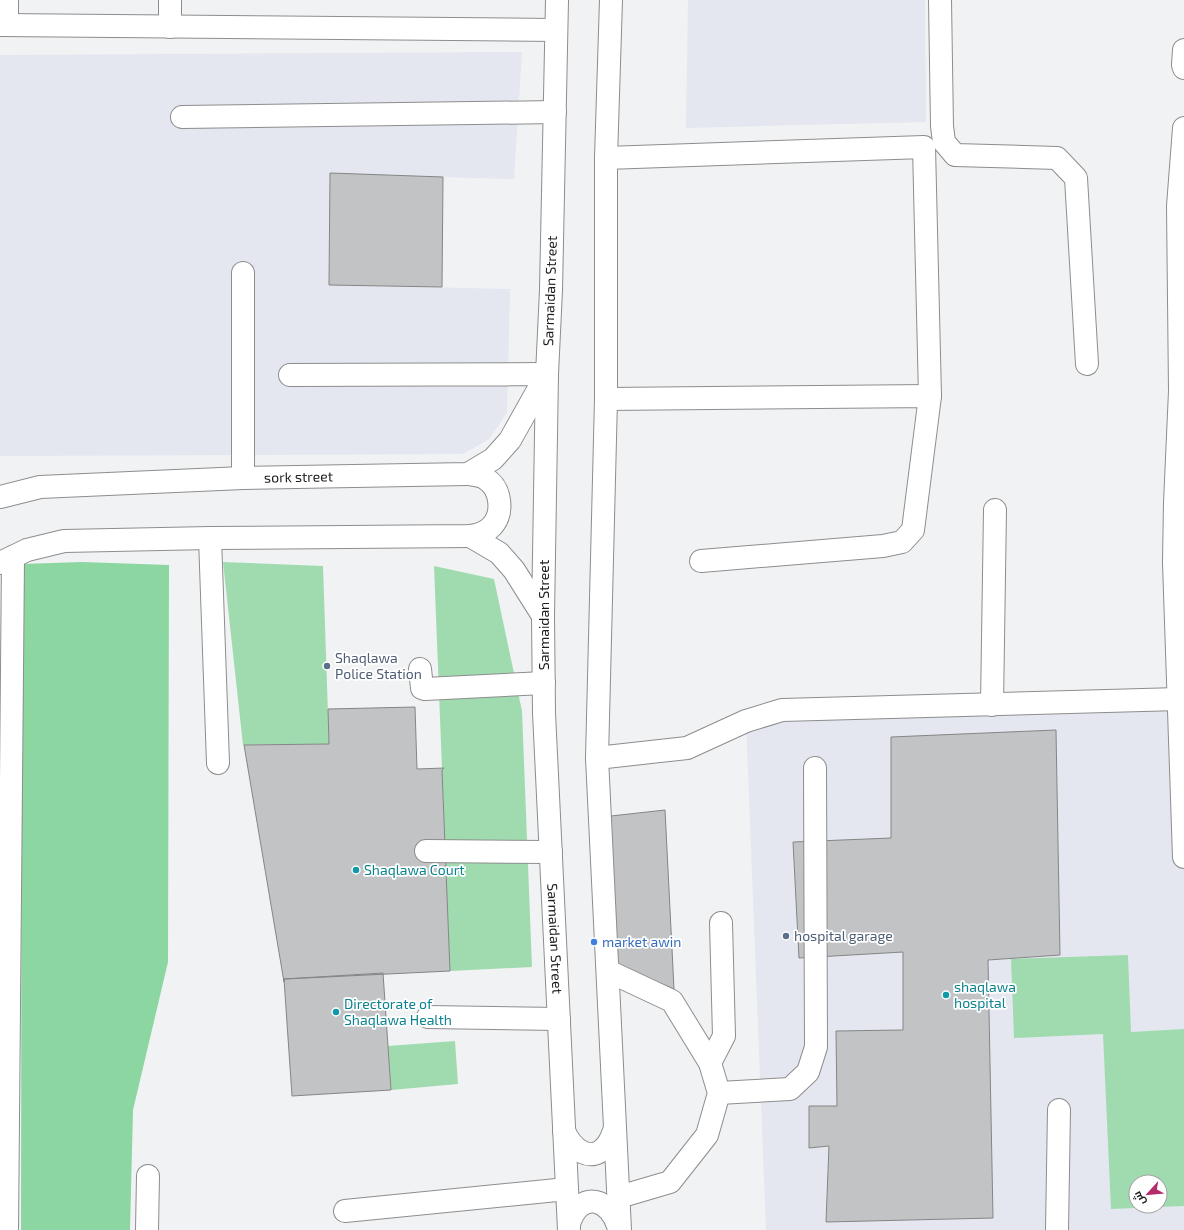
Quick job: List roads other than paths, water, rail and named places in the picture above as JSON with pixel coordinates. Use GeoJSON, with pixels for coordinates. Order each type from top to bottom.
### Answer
{"type":"FeatureCollection","features":[{"type":"Feature","properties":{"kind":"street"},"geometry":{"type":"LineString","coordinates":[[7,0],[4,25],[556,30]]}},
{"type":"Feature","properties":{"kind":"street"},"geometry":{"type":"LineString","coordinates":[[170,0],[170,27]]}},
{"type":"Feature","properties":{"kind":"street","name":"Sarmaidan Street"},"geometry":{"type":"LineString","coordinates":[[557,0],[542,616],[551,852],[569,1227]]}},
{"type":"Feature","properties":{"kind":"street"},"geometry":{"type":"LineString","coordinates":[[611,0],[606,158],[606,399],[597,758],[620,1230]]}},
{"type":"Feature","properties":{"kind":"street"},"geometry":{"type":"LineString","coordinates":[[940,0],[942,126],[944,142],[955,154],[1057,158],[1076,178],[1086,364]]}},
{"type":"Feature","properties":{"kind":"street"},"geometry":{"type":"LineString","coordinates":[[1184,50],[1184,68]]}},
{"type":"Feature","properties":{"kind":"street"},"geometry":{"type":"LineString","coordinates":[[182,117],[555,112]]}},
{"type":"Feature","properties":{"kind":"street"},"geometry":{"type":"LineString","coordinates":[[1184,128],[1178,206],[1182,263],[1180,471],[1175,503],[1174,563],[1184,857]]}},
{"type":"Feature","properties":{"kind":"street"},"geometry":{"type":"LineString","coordinates":[[606,158],[924,146],[930,396],[913,530],[902,542],[883,546],[702,561]]}},
{"type":"Feature","properties":{"kind":"street"},"geometry":{"type":"LineString","coordinates":[[243,273],[243,478]]}},
{"type":"Feature","properties":{"kind":"street"},"geometry":{"type":"LineString","coordinates":[[290,376],[547,374],[510,440],[493,458],[468,474]]}},
{"type":"Feature","properties":{"kind":"street"},"geometry":{"type":"LineString","coordinates":[[606,399],[930,396]]}},
{"type":"Feature","properties":{"kind":"street"},"geometry":{"type":"LineString","coordinates":[[7,1230],[6,560],[27,550],[64,541],[210,538],[470,536],[481,534],[493,526],[497,517],[500,506],[498,495],[493,484],[485,478],[468,474]]}},
{"type":"Feature","properties":{"kind":"street","name":"sork street"},"geometry":{"type":"LineString","coordinates":[[0,497],[40,487],[243,478],[468,474]]}},
{"type":"Feature","properties":{"kind":"street"},"geometry":{"type":"LineString","coordinates":[[992,705],[995,510]]}},
{"type":"Feature","properties":{"kind":"street"},"geometry":{"type":"LineString","coordinates":[[470,536],[499,553],[514,570],[542,616]]}},
{"type":"Feature","properties":{"kind":"street"},"geometry":{"type":"LineString","coordinates":[[210,538],[218,763]]}},
{"type":"Feature","properties":{"kind":"street"},"geometry":{"type":"LineString","coordinates":[[420,669],[421,685],[422,688],[425,689],[544,683]]}},
{"type":"Feature","properties":{"kind":"street"},"geometry":{"type":"LineString","coordinates":[[597,758],[687,748],[746,721],[782,710],[1179,699]]}},
{"type":"Feature","properties":{"kind":"street"},"geometry":{"type":"LineString","coordinates":[[719,1093],[790,1089],[808,1072],[816,1047],[815,768]]}},
{"type":"Feature","properties":{"kind":"street"},"geometry":{"type":"LineString","coordinates":[[426,851],[551,852]]}},
{"type":"Feature","properties":{"kind":"street"},"geometry":{"type":"LineString","coordinates":[[710,1063],[724,1036],[721,923]]}},
{"type":"Feature","properties":{"kind":"street"},"geometry":{"type":"LineString","coordinates":[[608,971],[672,1001],[710,1063],[719,1093],[707,1135],[670,1182],[619,1197]]}},
{"type":"Feature","properties":{"kind":"street"},"geometry":{"type":"LineString","coordinates":[[428,1017],[559,1019]]}},
{"type":"Feature","properties":{"kind":"street"},"geometry":{"type":"LineString","coordinates":[[1057,1230],[1059,1110]]}},
{"type":"Feature","properties":{"kind":"street"},"geometry":{"type":"LineString","coordinates":[[564,1131],[568,1140],[574,1147],[582,1153],[591,1154],[599,1152],[607,1146],[615,1128]]}},
{"type":"Feature","properties":{"kind":"street"},"geometry":{"type":"LineString","coordinates":[[147,1230],[148,1176]]}},
{"type":"Feature","properties":{"kind":"street"},"geometry":{"type":"LineString","coordinates":[[345,1211],[567,1189]]}},
{"type":"Feature","properties":{"kind":"street"},"geometry":{"type":"LineString","coordinates":[[569,1227],[572,1214],[583,1203],[601,1202],[610,1209],[616,1218],[620,1230]]}},
{"type":"Feature","properties":{"kind":"place","name":"Shaqlawa Police Station"},"geometry":{"type":"Point","coordinates":[327,666]}},
{"type":"Feature","properties":{"kind":"place","name":"Shaqlawa Court"},"geometry":{"type":"Point","coordinates":[356,870]}},
{"type":"Feature","properties":{"kind":"place","name":"hospital garage"},"geometry":{"type":"Point","coordinates":[786,936]}},
{"type":"Feature","properties":{"kind":"place","name":"market awin"},"geometry":{"type":"Point","coordinates":[594,942]}},
{"type":"Feature","properties":{"kind":"place","name":"shaqlawa hospital"},"geometry":{"type":"Point","coordinates":[946,995]}},
{"type":"Feature","properties":{"kind":"place","name":"Directorate of Shaqlawa Health"},"geometry":{"type":"Point","coordinates":[336,1012]}}]}
